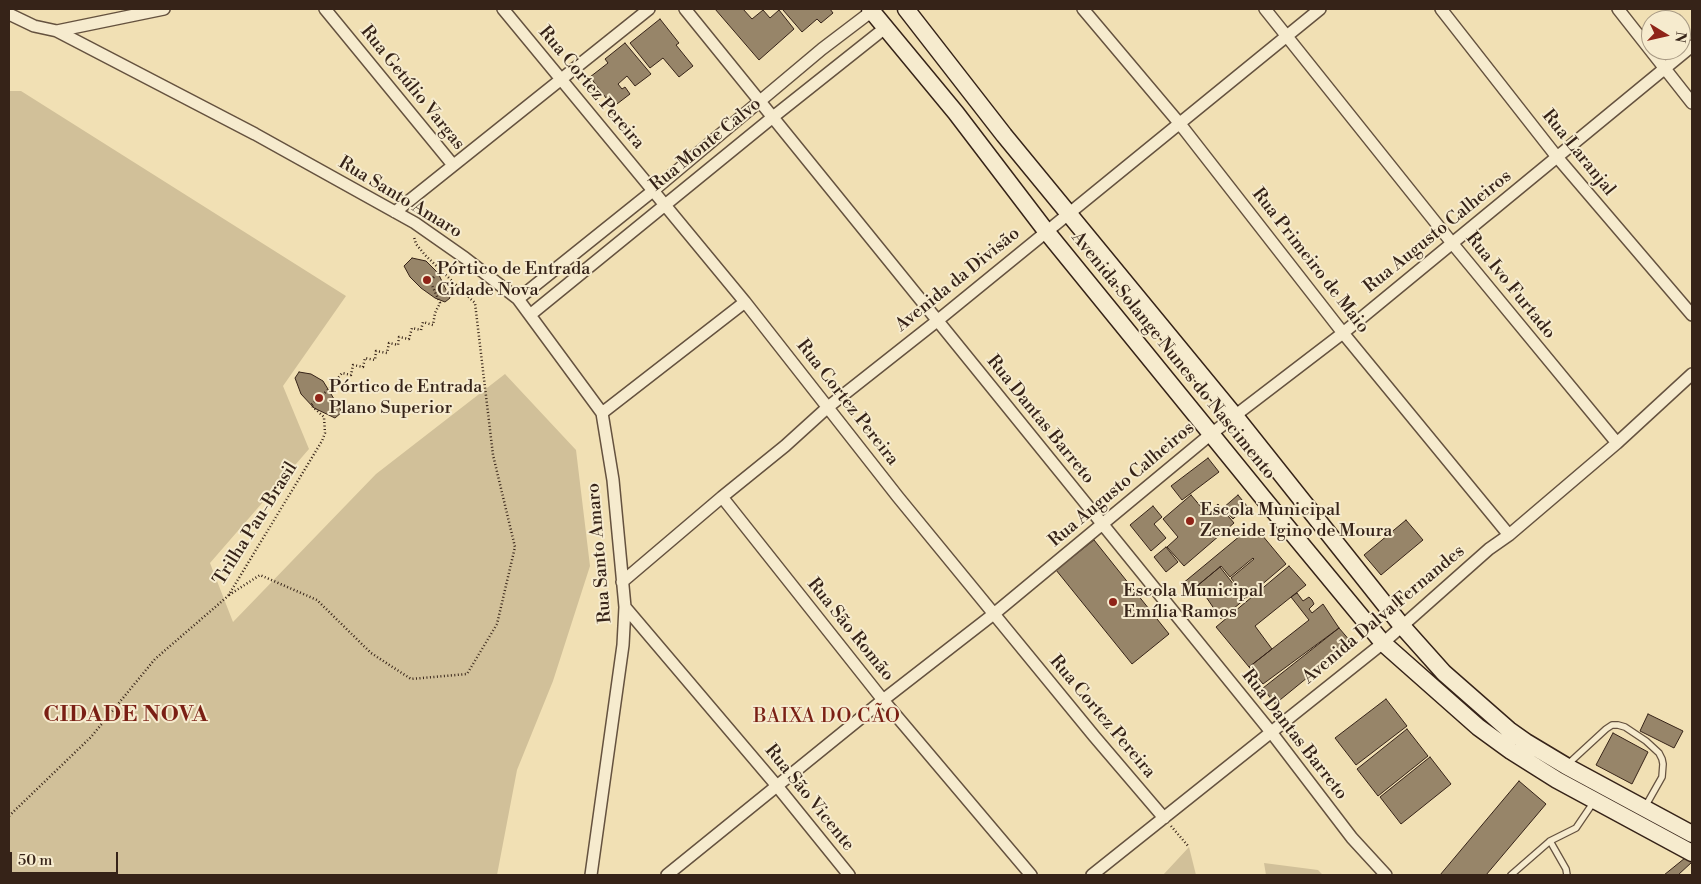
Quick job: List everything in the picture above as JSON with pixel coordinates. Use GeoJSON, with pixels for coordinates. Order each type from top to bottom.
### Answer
{"type":"FeatureCollection","features":[{"type":"Feature","properties":{"kind":"main road","name":"Rua Monte Calvo"},"geometry":{"type":"LineString","coordinates":[[885,28],[908,9]]}},
{"type":"Feature","properties":{"kind":"main road","name":"Avenida Solange Nunes do Nascimento"},"geometry":{"type":"LineString","coordinates":[[908,9],[1004,135],[1236,416],[1402,626],[1444,673],[1503,725],[1526,742],[1566,766],[1692,834]]}},
{"type":"Feature","properties":{"kind":"main road","name":"Avenida Solange Nunes do Nascimento"},"geometry":{"type":"LineString","coordinates":[[873,10],[885,28],[956,113],[1046,231],[1383,643],[1478,727],[1517,756],[1594,801],[1692,853]]}},
{"type":"Feature","properties":{"kind":"street","name":"Rua Getúlio Vargas"},"geometry":{"type":"LineString","coordinates":[[325,9],[453,165]]}},
{"type":"Feature","properties":{"kind":"street","name":"Rua Cortez Pereira"},"geometry":{"type":"LineString","coordinates":[[503,9],[666,204],[898,497],[1094,736],[1164,818]]}},
{"type":"Feature","properties":{"kind":"street"},"geometry":{"type":"LineString","coordinates":[[395,212],[649,9]]}},
{"type":"Feature","properties":{"kind":"street","name":"Rua Dantas Barreto"},"geometry":{"type":"LineString","coordinates":[[685,9],[1271,732],[1352,838],[1386,875]]}},
{"type":"Feature","properties":{"kind":"street","name":"Rua Primeiro de Maio"},"geometry":{"type":"LineString","coordinates":[[1083,9],[1180,124],[1343,333],[1510,534]]}},
{"type":"Feature","properties":{"kind":"street","name":"Rua Ivo Furtado"},"geometry":{"type":"LineString","coordinates":[[1265,9],[1452,243],[1617,443]]}},
{"type":"Feature","properties":{"kind":"street","name":"Avenida da Divisão"},"geometry":{"type":"LineString","coordinates":[[622,582],[722,496],[785,446],[828,407],[937,321],[1320,9]]}},
{"type":"Feature","properties":{"kind":"street","name":"Rua Laranjal"},"geometry":{"type":"LineString","coordinates":[[1441,9],[1557,157],[1692,315]]}},
{"type":"Feature","properties":{"kind":"street"},"geometry":{"type":"LineString","coordinates":[[1618,9],[1692,103]]}},
{"type":"Feature","properties":{"kind":"street"},"geometry":{"type":"LineString","coordinates":[[57,31],[156,10]]}},
{"type":"Feature","properties":{"kind":"street","name":"Rua Monte Calvo"},"geometry":{"type":"LineString","coordinates":[[518,299],[654,190],[822,49],[873,10]]}},
{"type":"Feature","properties":{"kind":"street","name":"Rua Santo Amaro"},"geometry":{"type":"LineString","coordinates":[[9,14],[34,26],[57,31],[255,134],[415,223],[465,258],[518,299],[602,413],[612,480],[625,607],[623,646],[591,875]]}},
{"type":"Feature","properties":{"kind":"street","name":"Rua Monte Calvo"},"geometry":{"type":"LineString","coordinates":[[530,315],[885,28]]}},
{"type":"Feature","properties":{"kind":"street","name":"Rua Augusto Calheiros"},"geometry":{"type":"LineString","coordinates":[[669,875],[883,700],[995,613],[1211,434],[1343,333],[1692,46]]}},
{"type":"Feature","properties":{"kind":"street"},"geometry":{"type":"LineString","coordinates":[[602,413],[745,302]]}},
{"type":"Feature","properties":{"kind":"street","name":"Avenida Dalva Fernandes"},"geometry":{"type":"LineString","coordinates":[[1092,875],[1383,643],[1489,549],[1510,534],[1617,443],[1692,374]]}},
{"type":"Feature","properties":{"kind":"street","name":"Rua São Romão"},"geometry":{"type":"LineString","coordinates":[[722,496],[883,700],[1032,875]]}},
{"type":"Feature","properties":{"kind":"street","name":"Rua São Vicente"},"geometry":{"type":"LineString","coordinates":[[625,607],[777,786],[849,875]]}},
{"type":"Feature","properties":{"kind":"lane"},"geometry":{"type":"LineString","coordinates":[[1557,780],[1566,766],[1606,729],[1612,725],[1625,727],[1646,741],[1659,753],[1664,764],[1662,777],[1644,808]]}},
{"type":"Feature","properties":{"kind":"lane"},"geometry":{"type":"LineString","coordinates":[[1511,875],[1550,841],[1576,828],[1594,801],[1606,788]]}},
{"type":"Feature","properties":{"kind":"lane"},"geometry":{"type":"LineString","coordinates":[[1550,841],[1566,869],[1567,875]]}},
{"type":"Feature","properties":{"kind":"path"},"geometry":{"type":"LineString","coordinates":[[228,596],[260,575],[316,600],[372,653],[411,679],[467,674],[497,624],[515,547],[494,455],[475,303],[416,244],[413,233],[415,223]]}},
{"type":"Feature","properties":{"kind":"path","name":"Trilha Pau-Brasil"},"geometry":{"type":"LineString","coordinates":[[9,816],[91,737],[155,659],[228,596],[322,441],[325,433],[324,417],[311,405],[329,389],[342,373],[351,374],[353,365],[364,367],[366,358],[375,360],[376,351],[387,353],[389,344],[398,345],[399,337],[409,339],[412,328],[421,330],[423,322],[433,324],[440,303],[431,283],[440,270]]}},
{"type":"Feature","properties":{"kind":"path"},"geometry":{"type":"LineString","coordinates":[[1164,818],[1190,847]]}},
{"type":"Feature","properties":{"kind":"shaded area"},"geometry":{"type":"Polygon","coordinates":[[[9,91],[21,91],[346,296],[283,386],[309,449],[210,563],[233,622],[376,474],[505,374],[576,450],[590,566],[553,681],[517,770],[497,875],[9,875],[9,91]]]}},
{"type":"Feature","properties":{"kind":"shaded area"},"geometry":{"type":"Polygon","coordinates":[[[1189,847],[1196,875],[1163,875],[1189,847]]]}},
{"type":"Feature","properties":{"kind":"shaded area"},"geometry":{"type":"Polygon","coordinates":[[[1264,863],[1318,870],[1323,875],[1266,875],[1264,863]]]}},
{"type":"Feature","properties":{"kind":"building"},"geometry":{"type":"Polygon","coordinates":[[[715,9],[743,9],[752,19],[763,10],[770,18],[779,10],[794,29],[759,60],[715,9]]]}},
{"type":"Feature","properties":{"kind":"building"},"geometry":{"type":"Polygon","coordinates":[[[784,9],[830,9],[833,13],[821,23],[817,19],[802,32],[784,9]]]}},
{"type":"Feature","properties":{"kind":"building"},"geometry":{"type":"Polygon","coordinates":[[[660,19],[679,43],[676,45],[693,66],[679,77],[663,58],[650,68],[630,43],[660,19]]]}},
{"type":"Feature","properties":{"kind":"building"},"geometry":{"type":"Polygon","coordinates":[[[625,43],[651,74],[635,86],[627,76],[618,84],[622,89],[625,87],[630,94],[613,107],[590,77],[608,63],[605,59],[625,43]]]}},
{"type":"Feature","properties":{"kind":"building","name":"Pórtico de Entrada Cidade Nova"},"geometry":{"type":"Polygon","coordinates":[[[412,258],[426,261],[438,273],[450,298],[445,302],[435,298],[410,277],[404,266],[412,258]]]}},
{"type":"Feature","properties":{"kind":"building","name":"Pórtico de Entrada Plano Superior"},"geometry":{"type":"Polygon","coordinates":[[[299,372],[311,374],[323,381],[342,412],[335,418],[314,408],[301,394],[295,378],[299,372]]]}},
{"type":"Feature","properties":{"kind":"building"},"geometry":{"type":"Polygon","coordinates":[[[1208,458],[1219,472],[1182,500],[1171,486],[1208,458]]]}},
{"type":"Feature","properties":{"kind":"building"},"geometry":{"type":"Polygon","coordinates":[[[1191,495],[1207,514],[1218,504],[1234,523],[1184,566],[1167,547],[1178,537],[1163,519],[1191,495]]]}},
{"type":"Feature","properties":{"kind":"building"},"geometry":{"type":"Polygon","coordinates":[[[1238,495],[1247,506],[1233,519],[1223,508],[1238,495]]]}},
{"type":"Feature","properties":{"kind":"building"},"geometry":{"type":"Polygon","coordinates":[[[1153,506],[1162,517],[1154,524],[1166,538],[1151,551],[1130,525],[1153,506]]]}},
{"type":"Feature","properties":{"kind":"building"},"geometry":{"type":"Polygon","coordinates":[[[1406,520],[1423,540],[1381,575],[1364,555],[1406,520]]]}},
{"type":"Feature","properties":{"kind":"building"},"geometry":{"type":"Polygon","coordinates":[[[1252,526],[1286,564],[1246,598],[1231,578],[1253,558],[1230,577],[1221,566],[1196,587],[1192,582],[1186,587],[1182,584],[1252,526]]]}},
{"type":"Feature","properties":{"kind":"building","name":"Escola Municipal Emília Ramos"},"geometry":{"type":"Polygon","coordinates":[[[1094,540],[1169,634],[1132,664],[1056,570],[1094,540]]]}},
{"type":"Feature","properties":{"kind":"building"},"geometry":{"type":"Polygon","coordinates":[[[1166,547],[1178,562],[1166,572],[1154,557],[1166,547]]]}},
{"type":"Feature","properties":{"kind":"building"},"geometry":{"type":"Polygon","coordinates":[[[1289,566],[1306,585],[1255,626],[1272,649],[1249,667],[1216,627],[1289,566]]]}},
{"type":"Feature","properties":{"kind":"building"},"geometry":{"type":"Polygon","coordinates":[[[1220,567],[1245,599],[1221,619],[1198,585],[1220,567]]]}},
{"type":"Feature","properties":{"kind":"building"},"geometry":{"type":"Polygon","coordinates":[[[1297,593],[1303,601],[1309,597],[1312,600],[1314,604],[1309,609],[1312,613],[1323,604],[1339,628],[1263,684],[1249,667],[1309,620],[1291,597],[1297,593]]]}},
{"type":"Feature","properties":{"kind":"building"},"geometry":{"type":"Polygon","coordinates":[[[1339,628],[1351,642],[1275,704],[1263,688],[1339,628]]]}},
{"type":"Feature","properties":{"kind":"building"},"geometry":{"type":"Polygon","coordinates":[[[1386,699],[1407,726],[1356,765],[1335,738],[1386,699]]]}},
{"type":"Feature","properties":{"kind":"building"},"geometry":{"type":"Polygon","coordinates":[[[1648,714],[1683,731],[1674,748],[1640,731],[1648,714]]]}},
{"type":"Feature","properties":{"kind":"building"},"geometry":{"type":"Polygon","coordinates":[[[1407,729],[1428,756],[1378,796],[1357,769],[1407,729]]]}},
{"type":"Feature","properties":{"kind":"building"},"geometry":{"type":"Polygon","coordinates":[[[1613,733],[1648,752],[1632,784],[1596,765],[1613,733]]]}},
{"type":"Feature","properties":{"kind":"building"},"geometry":{"type":"Polygon","coordinates":[[[1430,757],[1451,784],[1401,824],[1380,797],[1430,757]]]}},
{"type":"Feature","properties":{"kind":"building"},"geometry":{"type":"Polygon","coordinates":[[[1519,781],[1546,804],[1486,875],[1440,875],[1519,781]]]}},
{"type":"Feature","properties":{"kind":"building"},"geometry":{"type":"Polygon","coordinates":[[[1685,858],[1692,862],[1678,875],[1664,875],[1685,858]]]}},
{"type":"Feature","properties":{"kind":"place","name":"Pórtico de Entrada Cidade Nova"},"geometry":{"type":"Point","coordinates":[427,280]}},
{"type":"Feature","properties":{"kind":"place","name":"Pórtico de Entrada Plano Superior"},"geometry":{"type":"Point","coordinates":[319,398]}},
{"type":"Feature","properties":{"kind":"place","name":"Escola Municipal Zeneide Igino de Moura"},"geometry":{"type":"Point","coordinates":[1190,521]}},
{"type":"Feature","properties":{"kind":"place","name":"Escola Municipal Emília Ramos"},"geometry":{"type":"Point","coordinates":[1113,602]}},
{"type":"Feature","properties":{"kind":"district","name":"CIDADE NOVA"},"geometry":{"type":"Point","coordinates":[126,716]}},
{"type":"Feature","properties":{"kind":"district","name":"BAIXA DO CÃO"},"geometry":{"type":"Point","coordinates":[827,717]}}]}
